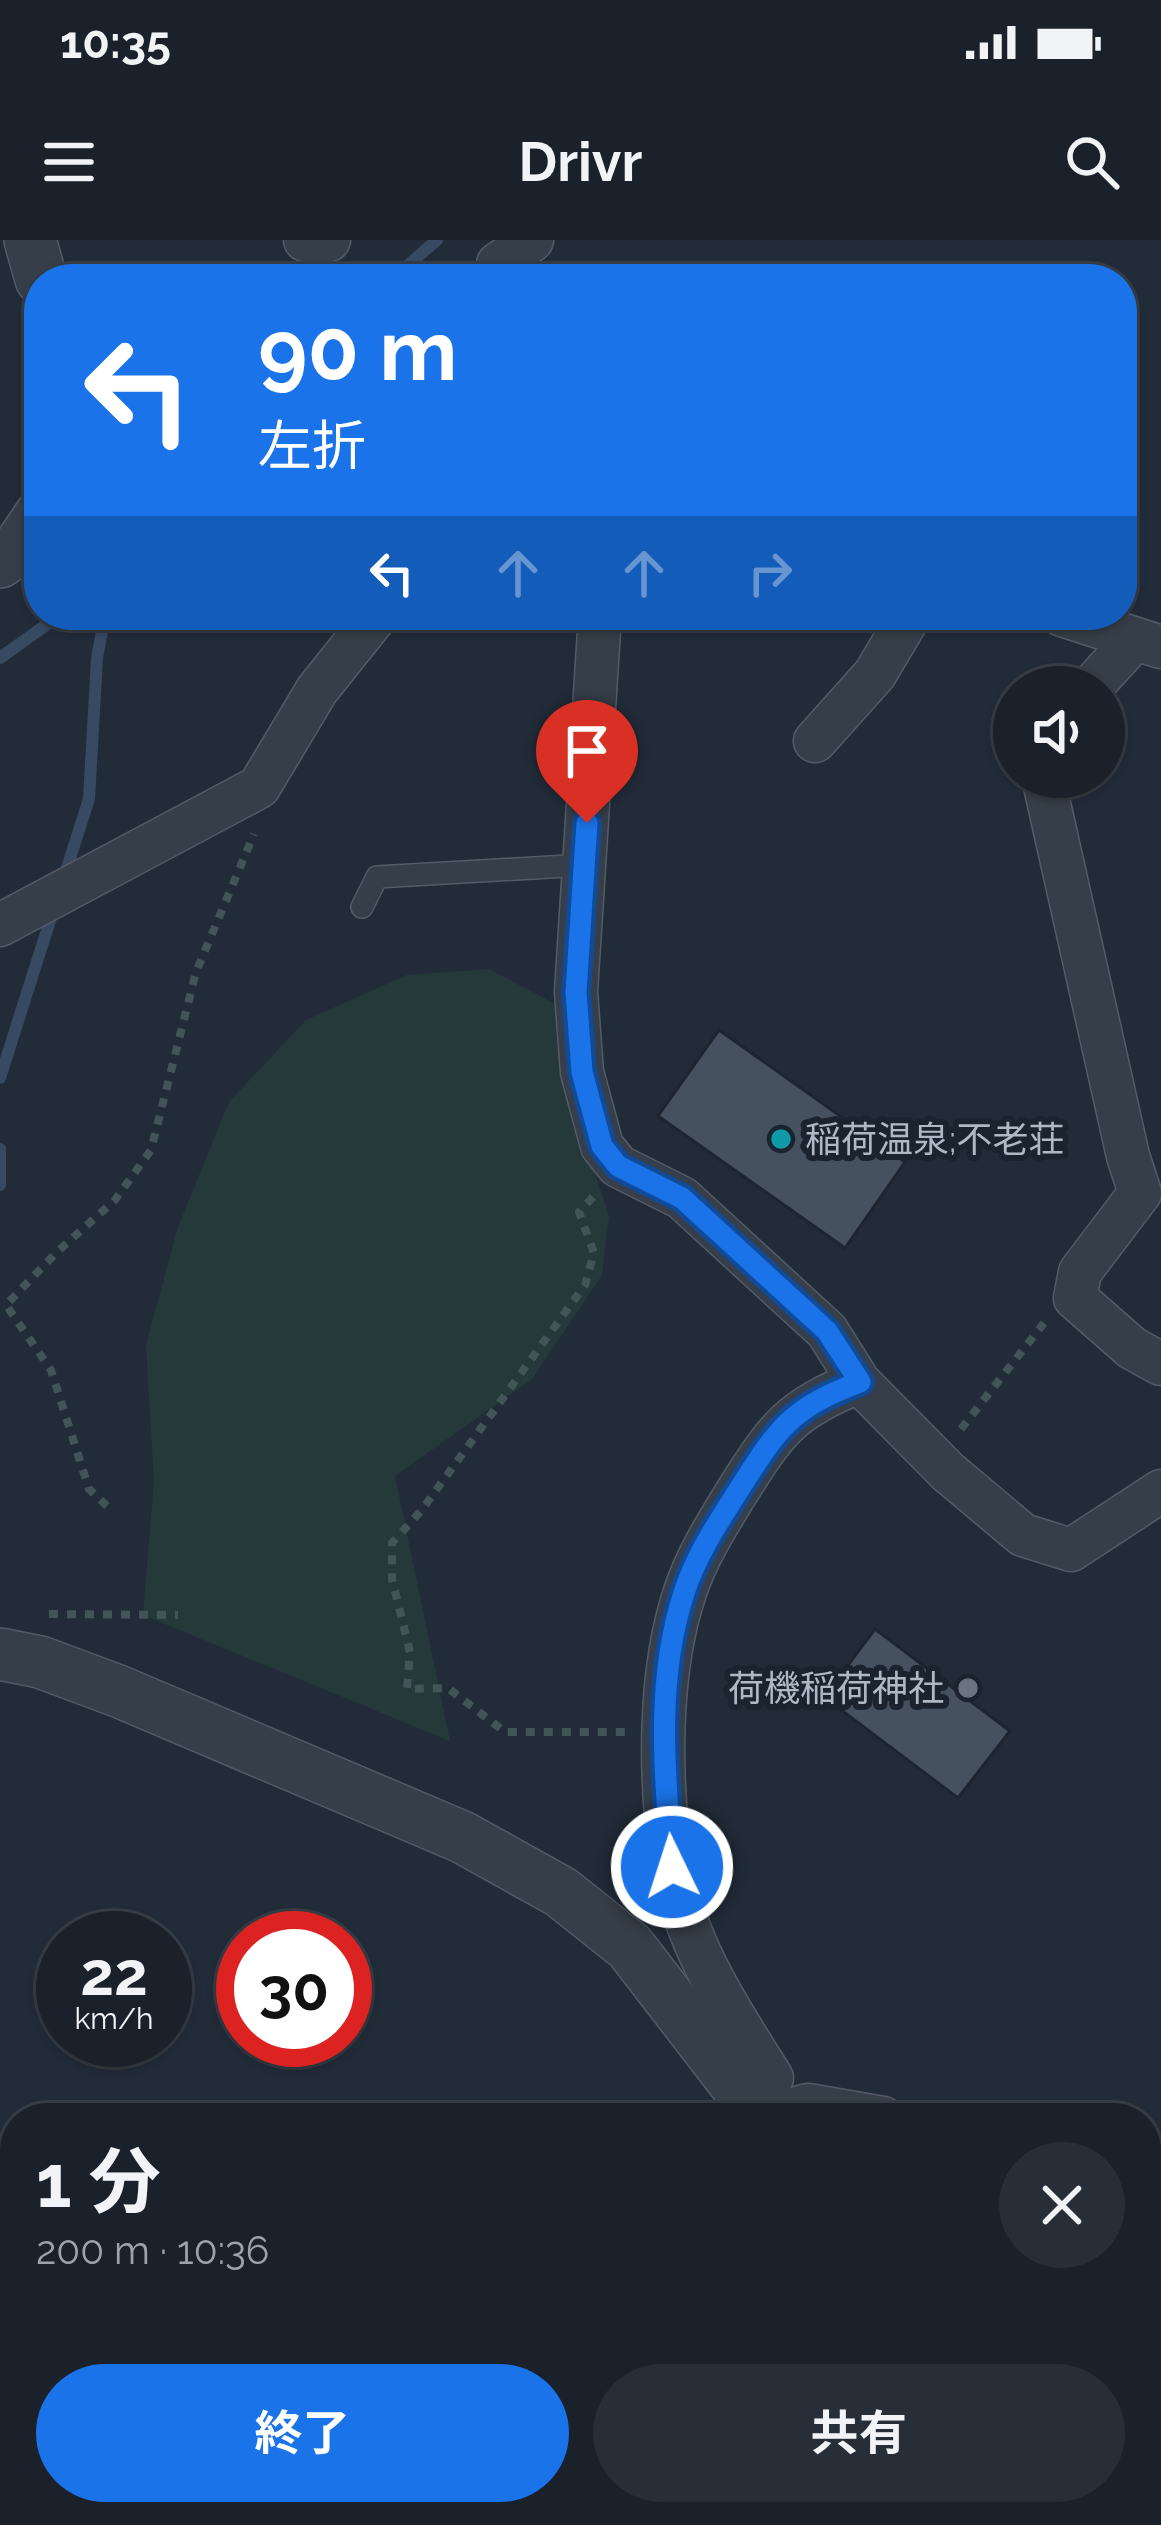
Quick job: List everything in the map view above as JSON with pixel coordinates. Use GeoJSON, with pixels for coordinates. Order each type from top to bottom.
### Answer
{"type":"FeatureCollection","features":[{"type":"Feature","properties":{"kind":"street"},"geometry":{"type":"LineString","coordinates":[[304,240],[329,240]]}},
{"type":"Feature","properties":{"kind":"street"},"geometry":{"type":"LineString","coordinates":[[0,562],[24,540]]}},
{"type":"Feature","properties":{"kind":"street"},"geometry":{"type":"LineString","coordinates":[[14,917],[259,787],[317,690],[364,630]]}},
{"type":"Feature","properties":{"kind":"street"},"geometry":{"type":"LineString","coordinates":[[599,630],[576,992],[582,1072],[602,1146],[618,1166],[682,1198],[827,1331],[860,1382],[937,1460],[1023,1534],[1071,1550],[1161,1491]]}},
{"type":"Feature","properties":{"kind":"street"},"geometry":{"type":"LineString","coordinates":[[815,741],[875,674],[901,630]]}},
{"type":"Feature","properties":{"kind":"street"},"geometry":{"type":"LineString","coordinates":[[1108,630],[1148,643]]}},
{"type":"Feature","properties":{"kind":"street"},"geometry":{"type":"LineString","coordinates":[[1118,666],[1148,643]]}},
{"type":"Feature","properties":{"kind":"street"},"geometry":{"type":"LineString","coordinates":[[1048,798],[1128,1156],[1151,1179],[1078,1279],[1075,1298],[1132,1348],[1161,1364]]}},
{"type":"Feature","properties":{"kind":"street"},"geometry":{"type":"LineString","coordinates":[[768,2103],[772,2078],[705,1970],[672,1867],[662,1732],[684,1594],[709,1538],[776,1430],[824,1396],[860,1382]]}},
{"type":"Feature","properties":{"kind":"street"},"geometry":{"type":"LineString","coordinates":[[0,1654],[40,1662],[118,1691],[440,1828],[561,1892],[630,1947],[734,2082],[756,2103]]}},
{"type":"Feature","properties":{"kind":"lane"},"geometry":{"type":"LineString","coordinates":[[362,907],[377,877],[584,865]]}},
{"type":"Feature","properties":{"kind":"path"},"geometry":{"type":"LineString","coordinates":[[107,1506],[89,1490],[51,1370],[6,1305],[115,1200],[151,1150],[196,972],[263,812],[259,787]]}},
{"type":"Feature","properties":{"kind":"path"},"geometry":{"type":"LineString","coordinates":[[618,1166],[579,1212],[594,1253],[585,1285],[421,1511],[392,1543],[392,1579],[410,1652],[407,1689],[448,1688],[505,1732],[662,1732]]}},
{"type":"Feature","properties":{"kind":"path"},"geometry":{"type":"LineString","coordinates":[[937,1460],[1078,1279]]}},
{"type":"Feature","properties":{"kind":"path"},"geometry":{"type":"LineString","coordinates":[[46,1615],[178,1615]]}},
{"type":"Feature","properties":{"kind":"green space"},"geometry":{"type":"Polygon","coordinates":[[[489,969],[557,1005],[565,1083],[609,1216],[602,1275],[532,1379],[395,1476],[450,1741],[143,1615],[154,1481],[146,1345],[178,1227],[229,1102],[306,1020],[407,975],[489,969]]]}},
{"type":"Feature","properties":{"kind":"building","name":"稲荷温泉;不老荘"},"geometry":{"type":"Polygon","coordinates":[[[719,1030],[905,1162],[845,1248],[658,1116],[719,1030]]]}},
{"type":"Feature","properties":{"kind":"building"},"geometry":{"type":"Polygon","coordinates":[[[875,1629],[1010,1731],[958,1798],[824,1697],[875,1629]]]}},
{"type":"Feature","properties":{"kind":"waterway"},"geometry":{"type":"LineString","coordinates":[[409,264],[437,240]]}},
{"type":"Feature","properties":{"kind":"waterway"},"geometry":{"type":"LineString","coordinates":[[0,658],[39,630]]}},
{"type":"Feature","properties":{"kind":"waterway"},"geometry":{"type":"LineString","coordinates":[[64,877],[89,799],[102,630]]}},
{"type":"Feature","properties":{"kind":"waterway"},"geometry":{"type":"LineString","coordinates":[[0,1078],[54,908]]}},
{"type":"Feature","properties":{"kind":"waterway"},"geometry":{"type":"LineString","coordinates":[[0,1149],[0,1185]]}},
{"type":"Feature","properties":{"kind":"place","name":"稲荷温泉;不老荘"},"geometry":{"type":"Point","coordinates":[781,1139]}},
{"type":"Feature","properties":{"kind":"place","name":"荷機稲荷神社"},"geometry":{"type":"Point","coordinates":[968,1688]}},
{"type":"Feature","properties":{"kind":"route"},"geometry":{"type":"LineString","coordinates":[[587,823],[576,992],[582,1072],[602,1146],[618,1166],[682,1198],[827,1331],[860,1382],[824,1396],[776,1430],[709,1538],[684,1594],[662,1732],[672,1867]]}}]}
